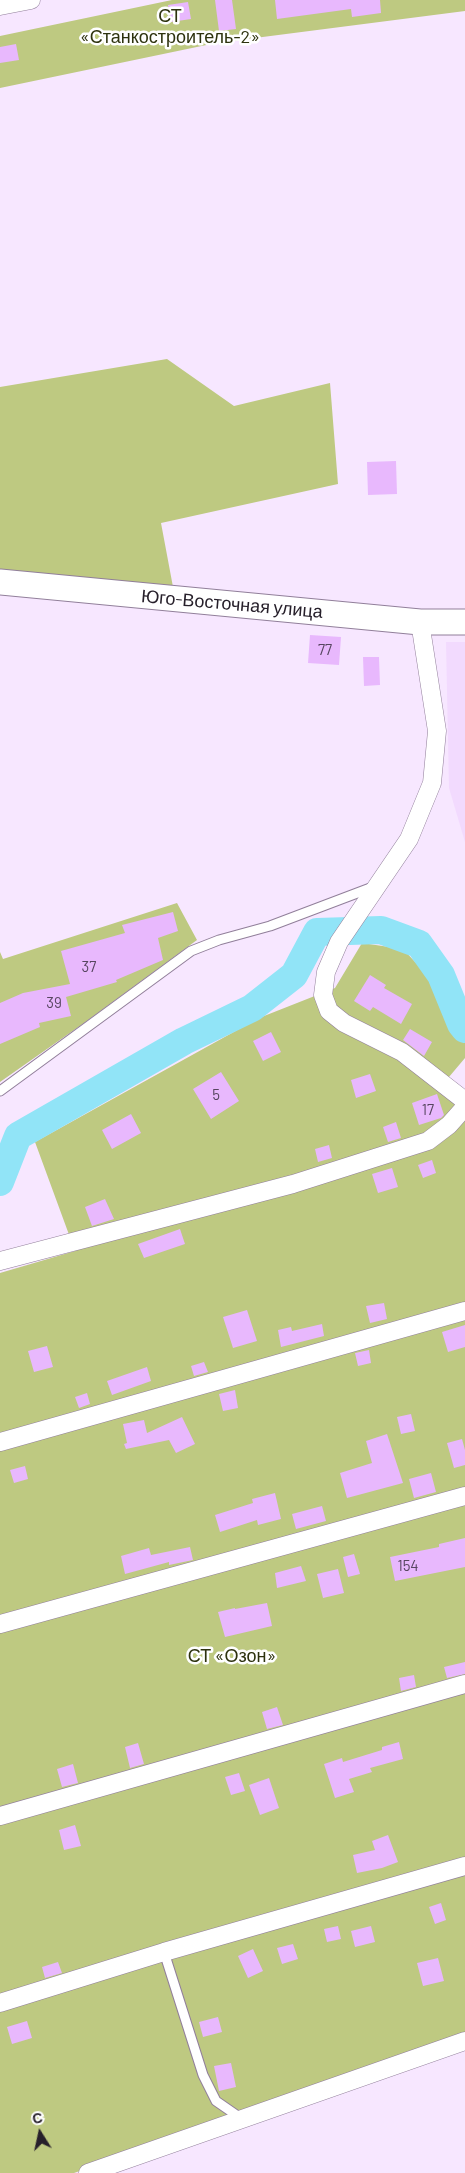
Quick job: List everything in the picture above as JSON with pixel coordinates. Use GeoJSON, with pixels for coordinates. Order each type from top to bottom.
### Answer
{"type":"FeatureCollection","features":[{"type":"Feature","properties":{"kind":"street"},"geometry":{"type":"LineString","coordinates":[[0,6],[31,0]]}},
{"type":"Feature","properties":{"kind":"street","name":"Юго-Восточная улица"},"geometry":{"type":"LineString","coordinates":[[0,582],[420,622],[465,622]]}},
{"type":"Feature","properties":{"kind":"street"},"geometry":{"type":"LineString","coordinates":[[420,622],[437,731],[432,783],[409,839],[339,942],[326,972],[323,995],[329,1011],[344,1023],[402,1052],[465,1101]]}},
{"type":"Feature","properties":{"kind":"street"},"geometry":{"type":"LineString","coordinates":[[0,1261],[293,1184],[428,1141],[449,1124],[465,1107]]}},
{"type":"Feature","properties":{"kind":"street"},"geometry":{"type":"LineString","coordinates":[[0,1442],[465,1311]]}},
{"type":"Feature","properties":{"kind":"street"},"geometry":{"type":"LineString","coordinates":[[0,1624],[465,1496]]}},
{"type":"Feature","properties":{"kind":"street"},"geometry":{"type":"LineString","coordinates":[[0,1816],[465,1684]]}},
{"type":"Feature","properties":{"kind":"street"},"geometry":{"type":"LineString","coordinates":[[0,2003],[164,1952],[465,1866]]}},
{"type":"Feature","properties":{"kind":"street"},"geometry":{"type":"LineString","coordinates":[[88,2173],[465,2041]]}},
{"type":"Feature","properties":{"kind":"lane"},"geometry":{"type":"LineString","coordinates":[[0,1091],[191,952],[219,940],[270,926],[378,886]]}},
{"type":"Feature","properties":{"kind":"lane"},"geometry":{"type":"LineString","coordinates":[[164,1952],[203,2075],[216,2101],[243,2119]]}},
{"type":"Feature","properties":{"kind":"shaded area"},"geometry":{"type":"Polygon","coordinates":[[[446,642],[465,642],[465,842],[449,788],[446,642]]]}},
{"type":"Feature","properties":{"kind":"green space","name":"СТ «Станкостроитель-2»"},"geometry":{"type":"Polygon","coordinates":[[[172,0],[465,0],[465,11],[216,43],[0,88],[0,36],[172,0]]]}},
{"type":"Feature","properties":{"kind":"green space"},"geometry":{"type":"Polygon","coordinates":[[[167,359],[234,406],[330,383],[338,484],[161,523],[173,587],[0,573],[0,387],[167,359]]]}},
{"type":"Feature","properties":{"kind":"green space"},"geometry":{"type":"Polygon","coordinates":[[[177,903],[197,940],[0,1082],[0,952],[3,959],[177,903]]]}},
{"type":"Feature","properties":{"kind":"green space","name":"СТ «Озон»"},"geometry":{"type":"Polygon","coordinates":[[[362,943],[403,949],[431,979],[465,1040],[465,1058],[438,1090],[465,1110],[465,2038],[74,2173],[0,2173],[0,1273],[75,1251],[35,1142],[259,1018],[335,988],[362,943]]]}},
{"type":"Feature","properties":{"kind":"building"},"geometry":{"type":"Polygon","coordinates":[[[215,0],[232,0],[236,29],[219,31],[215,0]]]}},
{"type":"Feature","properties":{"kind":"building"},"geometry":{"type":"Polygon","coordinates":[[[275,0],[380,0],[381,13],[352,17],[351,9],[277,19],[275,0]]]}},
{"type":"Feature","properties":{"kind":"building"},"geometry":{"type":"Polygon","coordinates":[[[188,2],[191,19],[171,22],[168,5],[188,2]]]}},
{"type":"Feature","properties":{"kind":"building"},"geometry":{"type":"Polygon","coordinates":[[[16,44],[19,60],[0,63],[0,47],[16,44]]]}},
{"type":"Feature","properties":{"kind":"building"},"geometry":{"type":"Polygon","coordinates":[[[396,461],[397,494],[368,495],[367,462],[396,461]]]}},
{"type":"Feature","properties":{"kind":"building"},"geometry":{"type":"Polygon","coordinates":[[[310,635],[341,637],[339,665],[308,663],[310,635]]]}},
{"type":"Feature","properties":{"kind":"building"},"geometry":{"type":"Polygon","coordinates":[[[363,657],[379,657],[380,685],[364,686],[363,657]]]}},
{"type":"Feature","properties":{"kind":"building"},"geometry":{"type":"Polygon","coordinates":[[[173,912],[178,931],[158,938],[163,960],[116,980],[117,982],[66,997],[71,1016],[39,1023],[40,1027],[0,1044],[0,1003],[23,993],[70,984],[61,951],[125,933],[122,925],[173,912]]]}},
{"type":"Feature","properties":{"kind":"building"},"geometry":{"type":"Polygon","coordinates":[[[370,975],[386,985],[384,988],[412,1004],[401,1024],[373,1007],[370,1011],[354,1001],[370,975]]]}},
{"type":"Feature","properties":{"kind":"building"},"geometry":{"type":"Polygon","coordinates":[[[410,1029],[432,1042],[424,1056],[403,1040],[410,1029]]]}},
{"type":"Feature","properties":{"kind":"building"},"geometry":{"type":"Polygon","coordinates":[[[271,1032],[281,1052],[263,1061],[253,1041],[271,1032]]]}},
{"type":"Feature","properties":{"kind":"building"},"geometry":{"type":"Polygon","coordinates":[[[221,1072],[239,1101],[211,1119],[193,1089],[221,1072]]]}},
{"type":"Feature","properties":{"kind":"building"},"geometry":{"type":"Polygon","coordinates":[[[370,1074],[376,1091],[356,1098],[351,1080],[370,1074]]]}},
{"type":"Feature","properties":{"kind":"building"},"geometry":{"type":"Polygon","coordinates":[[[437,1094],[444,1115],[441,1118],[419,1125],[412,1103],[437,1094]]]}},
{"type":"Feature","properties":{"kind":"building"},"geometry":{"type":"Polygon","coordinates":[[[131,1114],[141,1133],[112,1149],[102,1130],[131,1114]]]}},
{"type":"Feature","properties":{"kind":"building"},"geometry":{"type":"Polygon","coordinates":[[[396,1122],[401,1138],[388,1142],[383,1127],[396,1122]]]}},
{"type":"Feature","properties":{"kind":"building"},"geometry":{"type":"Polygon","coordinates":[[[329,1145],[332,1158],[318,1162],[315,1149],[329,1145]]]}},
{"type":"Feature","properties":{"kind":"building"},"geometry":{"type":"Polygon","coordinates":[[[432,1160],[436,1173],[423,1178],[418,1165],[432,1160]]]}},
{"type":"Feature","properties":{"kind":"building"},"geometry":{"type":"Polygon","coordinates":[[[392,1168],[398,1187],[378,1193],[372,1174],[392,1168]]]}},
{"type":"Feature","properties":{"kind":"building"},"geometry":{"type":"Polygon","coordinates":[[[105,1199],[114,1219],[92,1226],[85,1207],[105,1199]]]}},
{"type":"Feature","properties":{"kind":"building"},"geometry":{"type":"Polygon","coordinates":[[[180,1229],[185,1244],[144,1258],[138,1244],[180,1229]]]}},
{"type":"Feature","properties":{"kind":"building"},"geometry":{"type":"Polygon","coordinates":[[[384,1303],[387,1319],[370,1323],[366,1306],[384,1303]]]}},
{"type":"Feature","properties":{"kind":"building"},"geometry":{"type":"Polygon","coordinates":[[[247,1310],[257,1341],[233,1348],[223,1317],[247,1310]]]}},
{"type":"Feature","properties":{"kind":"building"},"geometry":{"type":"Polygon","coordinates":[[[322,1324],[324,1336],[281,1347],[278,1330],[291,1327],[292,1331],[322,1324]]]}},
{"type":"Feature","properties":{"kind":"building"},"geometry":{"type":"Polygon","coordinates":[[[465,1325],[465,1347],[448,1352],[442,1332],[465,1325]]]}},
{"type":"Feature","properties":{"kind":"building"},"geometry":{"type":"Polygon","coordinates":[[[47,1346],[53,1367],[34,1372],[28,1351],[47,1346]]]}},
{"type":"Feature","properties":{"kind":"building"},"geometry":{"type":"Polygon","coordinates":[[[369,1350],[371,1363],[358,1366],[355,1353],[369,1350]]]}},
{"type":"Feature","properties":{"kind":"building"},"geometry":{"type":"Polygon","coordinates":[[[204,1362],[208,1372],[194,1376],[191,1366],[204,1362]]]}},
{"type":"Feature","properties":{"kind":"building"},"geometry":{"type":"Polygon","coordinates":[[[147,1367],[151,1381],[112,1395],[107,1381],[147,1367]]]}},
{"type":"Feature","properties":{"kind":"building"},"geometry":{"type":"Polygon","coordinates":[[[235,1390],[238,1408],[223,1411],[219,1394],[235,1390]]]}},
{"type":"Feature","properties":{"kind":"building"},"geometry":{"type":"Polygon","coordinates":[[[87,1393],[90,1404],[79,1408],[75,1397],[87,1393]]]}},
{"type":"Feature","properties":{"kind":"building"},"geometry":{"type":"Polygon","coordinates":[[[411,1414],[415,1431],[401,1434],[397,1417],[411,1414]]]}},
{"type":"Feature","properties":{"kind":"building"},"geometry":{"type":"Polygon","coordinates":[[[182,1417],[195,1444],[176,1453],[169,1440],[126,1449],[124,1444],[127,1443],[123,1424],[144,1420],[147,1433],[182,1417]]]}},
{"type":"Feature","properties":{"kind":"building"},"geometry":{"type":"Polygon","coordinates":[[[387,1434],[403,1483],[347,1498],[340,1473],[372,1463],[366,1441],[387,1434]]]}},
{"type":"Feature","properties":{"kind":"building"},"geometry":{"type":"Polygon","coordinates":[[[462,1439],[465,1450],[465,1465],[454,1468],[447,1443],[462,1439]]]}},
{"type":"Feature","properties":{"kind":"building"},"geometry":{"type":"Polygon","coordinates":[[[25,1466],[28,1479],[14,1483],[10,1470],[25,1466]]]}},
{"type":"Feature","properties":{"kind":"building"},"geometry":{"type":"Polygon","coordinates":[[[431,1473],[436,1492],[414,1498],[409,1479],[431,1473]]]}},
{"type":"Feature","properties":{"kind":"building"},"geometry":{"type":"Polygon","coordinates":[[[275,1493],[281,1519],[258,1525],[257,1520],[220,1532],[215,1515],[253,1503],[252,1499],[275,1493]]]}},
{"type":"Feature","properties":{"kind":"building"},"geometry":{"type":"Polygon","coordinates":[[[322,1506],[326,1521],[296,1529],[292,1514],[322,1506]]]}},
{"type":"Feature","properties":{"kind":"building"},"geometry":{"type":"Polygon","coordinates":[[[465,1538],[465,1567],[395,1581],[390,1557],[439,1547],[439,1544],[465,1538]]]}},
{"type":"Feature","properties":{"kind":"building"},"geometry":{"type":"Polygon","coordinates":[[[190,1547],[193,1560],[169,1565],[169,1562],[125,1574],[121,1556],[149,1548],[151,1555],[190,1547]]]}},
{"type":"Feature","properties":{"kind":"building"},"geometry":{"type":"Polygon","coordinates":[[[354,1554],[360,1574],[348,1577],[343,1557],[354,1554]]]}},
{"type":"Feature","properties":{"kind":"building"},"geometry":{"type":"Polygon","coordinates":[[[301,1566],[306,1581],[277,1588],[275,1573],[301,1566]]]}},
{"type":"Feature","properties":{"kind":"building"},"geometry":{"type":"Polygon","coordinates":[[[338,1569],[344,1593],[323,1598],[317,1574],[338,1569]]]}},
{"type":"Feature","properties":{"kind":"building"},"geometry":{"type":"Polygon","coordinates":[[[267,1603],[272,1626],[225,1637],[218,1612],[267,1603]]]}},
{"type":"Feature","properties":{"kind":"building"},"geometry":{"type":"Polygon","coordinates":[[[465,1662],[465,1674],[447,1678],[444,1667],[465,1662]]]}},
{"type":"Feature","properties":{"kind":"building"},"geometry":{"type":"Polygon","coordinates":[[[414,1675],[416,1687],[401,1691],[399,1678],[414,1675]]]}},
{"type":"Feature","properties":{"kind":"building"},"geometry":{"type":"Polygon","coordinates":[[[277,1707],[283,1725],[267,1729],[262,1712],[277,1707]]]}},
{"type":"Feature","properties":{"kind":"building"},"geometry":{"type":"Polygon","coordinates":[[[399,1742],[403,1759],[370,1768],[372,1772],[349,1779],[354,1792],[335,1798],[324,1764],[342,1758],[343,1762],[382,1750],[382,1747],[399,1742]]]}},
{"type":"Feature","properties":{"kind":"building"},"geometry":{"type":"Polygon","coordinates":[[[138,1743],[144,1764],[130,1768],[125,1747],[138,1743]]]}},
{"type":"Feature","properties":{"kind":"building"},"geometry":{"type":"Polygon","coordinates":[[[73,1764],[78,1783],[62,1787],[57,1769],[73,1764]]]}},
{"type":"Feature","properties":{"kind":"building"},"geometry":{"type":"Polygon","coordinates":[[[239,1773],[245,1791],[231,1795],[225,1777],[239,1773]]]}},
{"type":"Feature","properties":{"kind":"building"},"geometry":{"type":"Polygon","coordinates":[[[269,1778],[279,1808],[260,1815],[249,1785],[269,1778]]]}},
{"type":"Feature","properties":{"kind":"building"},"geometry":{"type":"Polygon","coordinates":[[[75,1825],[81,1846],[64,1850],[59,1830],[75,1825]]]}},
{"type":"Feature","properties":{"kind":"building"},"geometry":{"type":"Polygon","coordinates":[[[388,1835],[398,1862],[382,1868],[357,1873],[353,1855],[375,1850],[372,1841],[388,1835]]]}},
{"type":"Feature","properties":{"kind":"building"},"geometry":{"type":"Polygon","coordinates":[[[441,1903],[446,1920],[435,1924],[429,1907],[441,1903]]]}},
{"type":"Feature","properties":{"kind":"building"},"geometry":{"type":"Polygon","coordinates":[[[338,1926],[341,1939],[327,1942],[324,1929],[338,1926]]]}},
{"type":"Feature","properties":{"kind":"building"},"geometry":{"type":"Polygon","coordinates":[[[371,1926],[375,1942],[355,1947],[351,1931],[371,1926]]]}},
{"type":"Feature","properties":{"kind":"building"},"geometry":{"type":"Polygon","coordinates":[[[293,1944],[298,1959],[282,1964],[277,1948],[293,1944]]]}},
{"type":"Feature","properties":{"kind":"building"},"geometry":{"type":"Polygon","coordinates":[[[253,1949],[263,1971],[248,1978],[238,1956],[253,1949]]]}},
{"type":"Feature","properties":{"kind":"building"},"geometry":{"type":"Polygon","coordinates":[[[438,1958],[444,1981],[423,1986],[417,1963],[438,1958]]]}},
{"type":"Feature","properties":{"kind":"building"},"geometry":{"type":"Polygon","coordinates":[[[58,1962],[62,1973],[45,1978],[42,1967],[58,1962]]]}},
{"type":"Feature","properties":{"kind":"building"},"geometry":{"type":"Polygon","coordinates":[[[218,2017],[222,2032],[203,2037],[199,2022],[218,2017]]]}},
{"type":"Feature","properties":{"kind":"building"},"geometry":{"type":"Polygon","coordinates":[[[27,2021],[32,2038],[12,2044],[7,2027],[27,2021]]]}},
{"type":"Feature","properties":{"kind":"building"},"geometry":{"type":"Polygon","coordinates":[[[231,2063],[236,2087],[219,2091],[214,2066],[231,2063]]]}},
{"type":"Feature","properties":{"kind":"waterway"},"geometry":{"type":"LineString","coordinates":[[0,1182],[18,1136],[184,1041],[252,1008],[294,975],[317,932],[381,930],[419,944],[441,975],[461,1024],[465,1029]]}}]}
